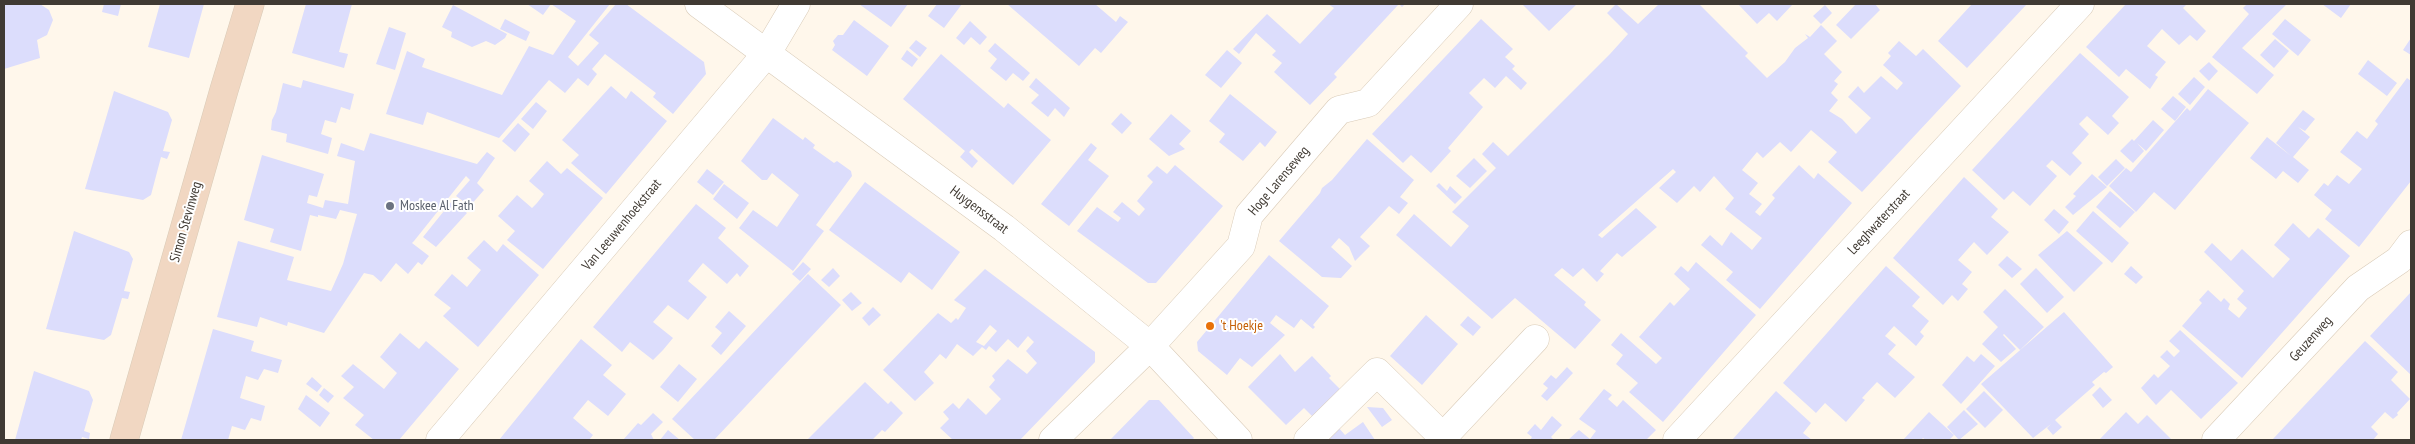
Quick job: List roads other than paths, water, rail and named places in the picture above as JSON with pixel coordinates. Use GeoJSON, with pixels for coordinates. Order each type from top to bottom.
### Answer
{"type":"FeatureCollection","features":[{"type":"Feature","properties":{"kind":"street","name":"Simon Stevinweg"},"geometry":{"type":"LineString","coordinates":[[124,440],[250,4]]}},
{"type":"Feature","properties":{"kind":"street","name":"Huygensstraat"},"geometry":{"type":"LineString","coordinates":[[699,4],[1004,228],[1150,346],[1238,440]]}},
{"type":"Feature","properties":{"kind":"street","name":"Van Leeuwenhoekstraat"},"geometry":{"type":"LineString","coordinates":[[440,440],[767,53],[796,4]]}},
{"type":"Feature","properties":{"kind":"street","name":"Hoge Larenseweg"},"geometry":{"type":"LineString","coordinates":[[1053,440],[1150,346],[1241,246],[1248,214],[1340,110],[1368,103],[1459,4]]}},
{"type":"Feature","properties":{"kind":"street","name":"Leeghwaterstraat"},"geometry":{"type":"LineString","coordinates":[[1677,440],[2080,4]]}},
{"type":"Feature","properties":{"kind":"street","name":"Geuzenweg"},"geometry":{"type":"LineString","coordinates":[[2216,440],[2358,288],[2399,260],[2411,244]]}},
{"type":"Feature","properties":{"kind":"street"},"geometry":{"type":"LineString","coordinates":[[1308,440],[1377,372],[1444,439],[1535,339]]}},
{"type":"Feature","properties":{"kind":"place","name":"Moskee Al Fath"},"geometry":{"type":"Point","coordinates":[390,206]}},
{"type":"Feature","properties":{"kind":"place","name":"'t Hoekje"},"geometry":{"type":"Point","coordinates":[1210,326]}}]}
